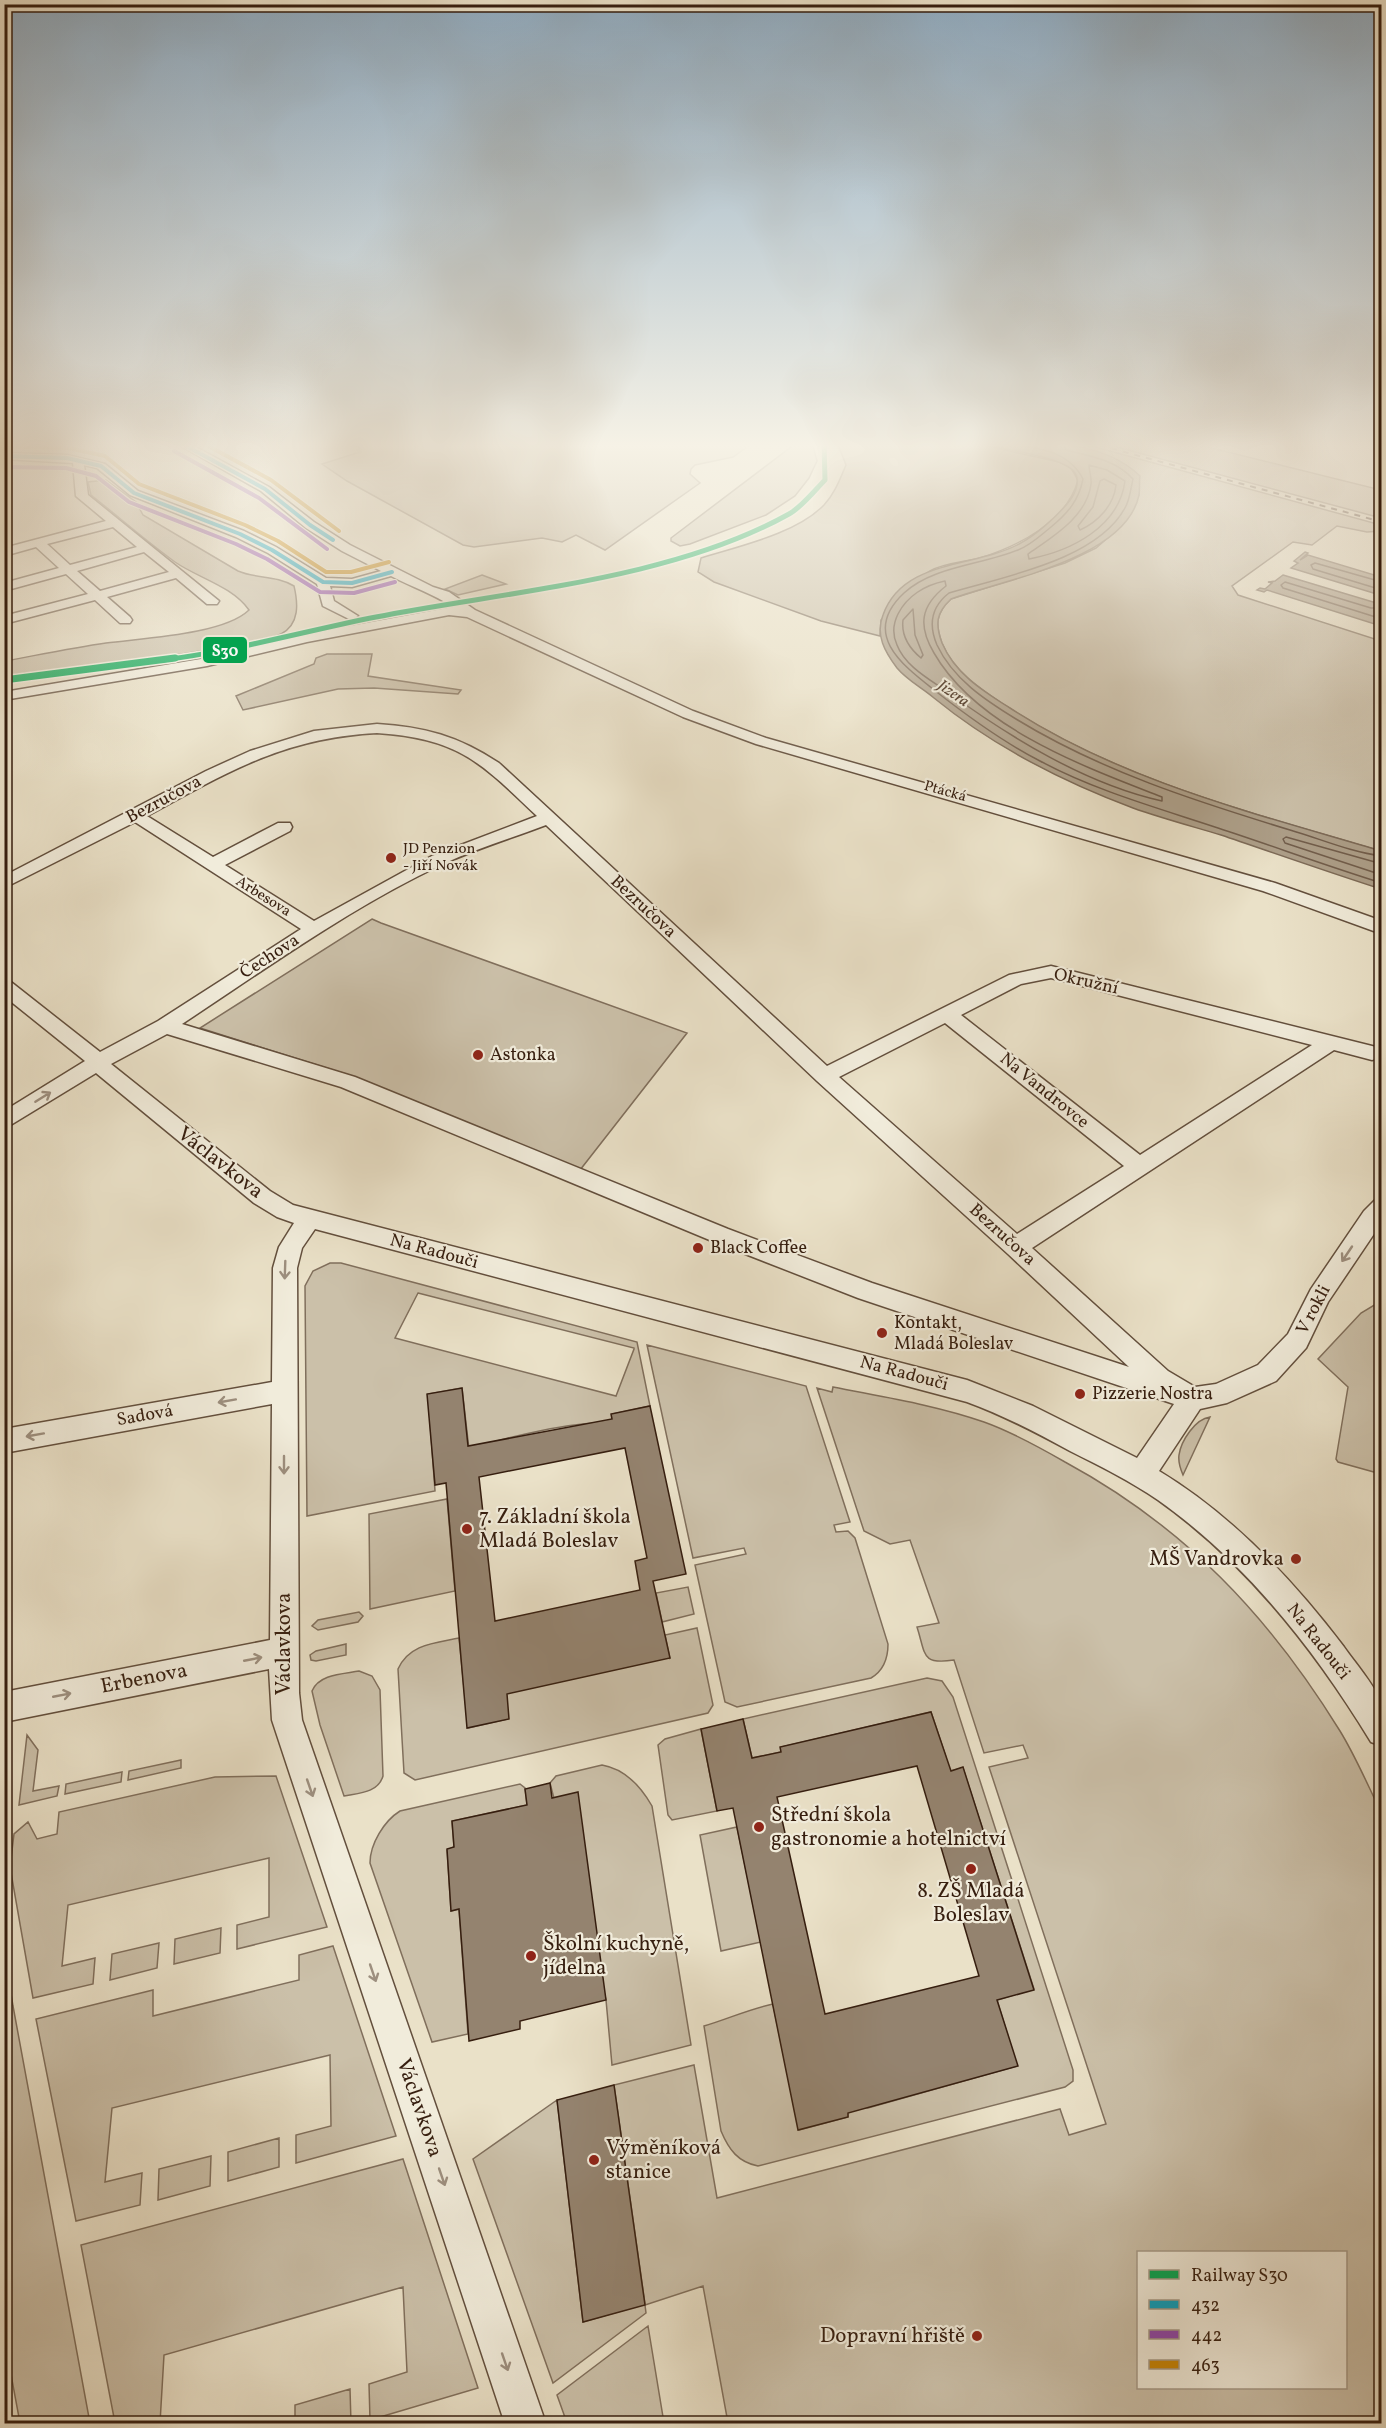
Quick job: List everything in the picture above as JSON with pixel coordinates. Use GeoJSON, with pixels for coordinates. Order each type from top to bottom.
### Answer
{"type":"FeatureCollection","features":[{"type":"Feature","properties":{"kind":"street"},"geometry":{"type":"LineString","coordinates":[[52,555],[125,620]]}},
{"type":"Feature","properties":{"kind":"street"},"geometry":{"type":"LineString","coordinates":[[4,587],[119,555]]}},
{"type":"Feature","properties":{"kind":"street"},"geometry":{"type":"LineString","coordinates":[[155,555],[212,602]]}},
{"type":"Feature","properties":{"kind":"street"},"geometry":{"type":"LineString","coordinates":[[281,555],[324,582],[352,583],[392,572]]}},
{"type":"Feature","properties":{"kind":"street","name":"Ptácká"},"geometry":{"type":"LineString","coordinates":[[362,555],[444,596],[470,613]]}},
{"type":"Feature","properties":{"kind":"street"},"geometry":{"type":"LineString","coordinates":[[6,618],[178,574]]}},
{"type":"Feature","properties":{"kind":"street"},"geometry":{"type":"LineString","coordinates":[[324,582],[328,603],[351,616]]}},
{"type":"Feature","properties":{"kind":"street","name":"Ptácká"},"geometry":{"type":"LineString","coordinates":[[428,590],[445,605],[450,619]]}},
{"type":"Feature","properties":{"kind":"street","name":"Ptácká"},"geometry":{"type":"LineString","coordinates":[[450,619],[463,611],[470,613],[726,729],[1269,887],[1382,928]]}},
{"type":"Feature","properties":{"kind":"street"},"geometry":{"type":"LineString","coordinates":[[4,696],[207,662],[307,638],[380,625],[471,619],[470,613]]}},
{"type":"Feature","properties":{"kind":"street","name":"Ptácká"},"geometry":{"type":"LineString","coordinates":[[450,619],[517,634]]}},
{"type":"Feature","properties":{"kind":"street","name":"Bezručova"},"geometry":{"type":"LineString","coordinates":[[4,883],[228,766],[272,748],[313,736],[346,730],[411,731],[463,745],[493,766],[824,1076],[1016,1247],[1159,1379],[1192,1399]]}},
{"type":"Feature","properties":{"kind":"street","name":"Arbesova"},"geometry":{"type":"LineString","coordinates":[[135,815],[314,929]]}},
{"type":"Feature","properties":{"kind":"street","name":"Čechova"},"geometry":{"type":"LineString","coordinates":[[4,1120],[97,1063],[165,1026],[314,929],[438,860],[548,818]]}},
{"type":"Feature","properties":{"kind":"street","name":"Arbesova"},"geometry":{"type":"LineString","coordinates":[[212,865],[284,827]]}},
{"type":"Feature","properties":{"kind":"street","name":"Okružní"},"geometry":{"type":"LineString","coordinates":[[824,1076],[1016,979],[1051,972],[1372,1053]]}},
{"type":"Feature","properties":{"kind":"street","name":"Václavkova"},"geometry":{"type":"LineString","coordinates":[[4,986],[86,1050],[97,1063],[262,1197],[285,1211],[310,1219],[286,1254],[284,1693],[287,1720],[526,2424]]}},
{"type":"Feature","properties":{"kind":"street","name":"Na Vandrovce"},"geometry":{"type":"LineString","coordinates":[[948,1015],[1140,1167]]}},
{"type":"Feature","properties":{"kind":"street"},"geometry":{"type":"LineString","coordinates":[[165,1026],[348,1082],[709,1230],[866,1291],[1192,1399],[1141,1475]]}},
{"type":"Feature","properties":{"kind":"street"},"geometry":{"type":"LineString","coordinates":[[1016,1247],[1330,1043]]}},
{"type":"Feature","properties":{"kind":"street","name":"V rokli"},"geometry":{"type":"LineString","coordinates":[[1192,1399],[1218,1395],[1267,1373],[1297,1341],[1319,1296],[1382,1207]]}},
{"type":"Feature","properties":{"kind":"street","name":"Na Radouči"},"geometry":{"type":"LineString","coordinates":[[310,1219],[967,1391],[1035,1419],[1141,1475],[1199,1515],[1266,1578],[1320,1641],[1382,1731]]}},
{"type":"Feature","properties":{"kind":"street","name":"Sadová"},"geometry":{"type":"LineString","coordinates":[[4,1441],[285,1391]]}},
{"type":"Feature","properties":{"kind":"street","name":"Erbenova"},"geometry":{"type":"LineString","coordinates":[[4,1707],[284,1652]]}},
{"type":"Feature","properties":{"kind":"shaded area"},"geometry":{"type":"Polygon","coordinates":[[[166,555],[211,555],[238,571],[280,580],[294,586],[297,606],[292,625],[281,634],[256,641],[147,659],[5,676],[5,661],[93,645],[202,630],[221,625],[249,610],[224,588],[166,555]]]}},
{"type":"Feature","properties":{"kind":"shaded area"},"geometry":{"type":"Polygon","coordinates":[[[710,555],[988,555],[930,571],[881,620],[880,636],[821,621],[714,582],[698,572],[701,558],[710,555]]]}},
{"type":"Feature","properties":{"kind":"shaded area"},"geometry":{"type":"Polygon","coordinates":[[[1081,555],[1275,555],[1232,586],[1238,595],[1381,641],[1381,851],[1188,792],[1094,755],[1006,706],[969,679],[954,663],[942,643],[938,630],[938,619],[942,609],[951,599],[1065,563],[1081,555]]]}},
{"type":"Feature","properties":{"kind":"shaded area"},"geometry":{"type":"Polygon","coordinates":[[[482,575],[506,584],[458,595],[445,589],[482,575]]]}},
{"type":"Feature","properties":{"kind":"shaded area"},"geometry":{"type":"Polygon","coordinates":[[[327,654],[372,654],[368,676],[461,690],[458,694],[374,688],[338,689],[243,710],[236,696],[314,664],[316,658],[327,654]]]}},
{"type":"Feature","properties":{"kind":"shaded area","name":"Astonka"},"geometry":{"type":"Polygon","coordinates":[[[372,919],[687,1033],[580,1170],[355,1077],[200,1028],[372,919]]]}},
{"type":"Feature","properties":{"kind":"shaded area"},"geometry":{"type":"Polygon","coordinates":[[[330,1263],[341,1263],[637,1342],[650,1406],[612,1414],[613,1423],[560,1427],[469,1449],[462,1388],[428,1394],[435,1491],[307,1516],[305,1286],[313,1271],[330,1263]],[[418,1293],[395,1338],[616,1396],[634,1348],[418,1293]]]}},
{"type":"Feature","properties":{"kind":"shaded area"},"geometry":{"type":"Polygon","coordinates":[[[1381,1301],[1381,1474],[1338,1462],[1336,1459],[1348,1387],[1318,1359],[1361,1313],[1381,1301]]]}},
{"type":"Feature","properties":{"kind":"shaded area"},"geometry":{"type":"Polygon","coordinates":[[[647,1345],[806,1386],[850,1522],[834,1525],[836,1532],[848,1531],[855,1538],[888,1644],[884,1664],[871,1678],[737,1707],[725,1702],[695,1565],[746,1554],[744,1548],[693,1558],[647,1345]]]}},
{"type":"Feature","properties":{"kind":"shaded area"},"geometry":{"type":"Polygon","coordinates":[[[833,1387],[909,1402],[994,1426],[1065,1462],[1149,1515],[1186,1545],[1253,1612],[1313,1689],[1351,1751],[1381,1812],[1381,2423],[728,2423],[703,2286],[645,2305],[646,2313],[553,2383],[473,2159],[557,2100],[583,2322],[645,2304],[614,2085],[694,2065],[717,2198],[1060,2109],[1069,2135],[1106,2124],[989,1767],[1028,1758],[1023,1745],[984,1753],[954,1660],[936,1661],[926,1656],[917,1627],[939,1623],[910,1540],[890,1544],[864,1531],[817,1388],[832,1392],[833,1387]]]}},
{"type":"Feature","properties":{"kind":"shaded area"},"geometry":{"type":"Polygon","coordinates":[[[1210,1417],[1183,1475],[1179,1455],[1183,1443],[1194,1426],[1210,1417]]]}},
{"type":"Feature","properties":{"kind":"shaded area"},"geometry":{"type":"Polygon","coordinates":[[[447,1499],[455,1591],[370,1609],[369,1514],[447,1499]]]}},
{"type":"Feature","properties":{"kind":"shaded area"},"geometry":{"type":"Polygon","coordinates":[[[688,1587],[694,1614],[662,1622],[656,1593],[688,1587]]]}},
{"type":"Feature","properties":{"kind":"shaded area"},"geometry":{"type":"Polygon","coordinates":[[[359,1612],[363,1616],[358,1622],[318,1630],[312,1626],[318,1620],[359,1612]]]}},
{"type":"Feature","properties":{"kind":"shaded area"},"geometry":{"type":"Polygon","coordinates":[[[697,1628],[713,1705],[708,1713],[415,1780],[404,1773],[398,1669],[409,1654],[424,1646],[459,1638],[468,1728],[508,1719],[506,1692],[668,1656],[670,1659],[665,1635],[697,1628]]]}},
{"type":"Feature","properties":{"kind":"shaded area"},"geometry":{"type":"Polygon","coordinates":[[[346,1644],[346,1655],[311,1660],[310,1655],[316,1651],[346,1644]]]}},
{"type":"Feature","properties":{"kind":"shaded area"},"geometry":{"type":"Polygon","coordinates":[[[359,1671],[372,1676],[380,1690],[383,1776],[381,1782],[372,1789],[344,1796],[320,1725],[312,1691],[315,1685],[326,1678],[359,1671]]]}},
{"type":"Feature","properties":{"kind":"shaded area"},"geometry":{"type":"Polygon","coordinates":[[[927,1678],[942,1681],[953,1697],[1073,2070],[1073,2081],[1065,2087],[758,2166],[745,2162],[727,2144],[721,2131],[704,2026],[773,2004],[799,2130],[848,2117],[846,2105],[868,2108],[1017,2066],[997,2000],[1034,1989],[963,1768],[946,1772],[946,1757],[931,1712],[781,1747],[781,1752],[752,1758],[743,1719],[927,1678]]]}},
{"type":"Feature","properties":{"kind":"shaded area"},"geometry":{"type":"Polygon","coordinates":[[[701,1729],[717,1811],[672,1820],[668,1815],[658,1745],[665,1739],[701,1729]]]}},
{"type":"Feature","properties":{"kind":"shaded area"},"geometry":{"type":"Polygon","coordinates":[[[27,1735],[38,1750],[33,1791],[59,1786],[57,1796],[19,1805],[27,1735]]]}},
{"type":"Feature","properties":{"kind":"shaded area"},"geometry":{"type":"Polygon","coordinates":[[[181,1760],[181,1768],[128,1780],[129,1771],[181,1760]]]}},
{"type":"Feature","properties":{"kind":"shaded area"},"geometry":{"type":"Polygon","coordinates":[[[602,1765],[625,1774],[642,1791],[652,1806],[691,2045],[612,2065],[606,2000],[550,1783],[556,1776],[602,1765]]]}},
{"type":"Feature","properties":{"kind":"shaded area"},"geometry":{"type":"Polygon","coordinates":[[[122,1772],[121,1782],[65,1794],[66,1784],[122,1772]]]}},
{"type":"Feature","properties":{"kind":"shaded area"},"geometry":{"type":"Polygon","coordinates":[[[276,1776],[327,1927],[237,1949],[237,1925],[269,1917],[269,1858],[68,1905],[62,1966],[95,1958],[93,1984],[33,1998],[10,1867],[14,1834],[28,1822],[37,1839],[57,1834],[59,1812],[215,1777],[276,1776]]]}},
{"type":"Feature","properties":{"kind":"shaded area"},"geometry":{"type":"Polygon","coordinates":[[[520,1784],[525,1788],[527,1805],[452,1821],[454,1847],[447,1850],[451,1911],[459,1909],[468,2034],[432,2042],[370,1863],[372,1848],[383,1827],[400,1811],[520,1784]]]}},
{"type":"Feature","properties":{"kind":"shaded area"},"geometry":{"type":"Polygon","coordinates":[[[737,1827],[761,1942],[721,1951],[700,1835],[737,1827]]]}},
{"type":"Feature","properties":{"kind":"shaded area"},"geometry":{"type":"Polygon","coordinates":[[[221,1928],[220,1953],[174,1964],[175,1939],[221,1928]]]}},
{"type":"Feature","properties":{"kind":"shaded area"},"geometry":{"type":"Polygon","coordinates":[[[159,1943],[157,1968],[110,1980],[112,1954],[159,1943]]]}},
{"type":"Feature","properties":{"kind":"shaded area"},"geometry":{"type":"Polygon","coordinates":[[[333,1946],[396,2136],[296,2163],[296,2135],[331,2126],[330,2055],[112,2108],[105,2182],[142,2173],[140,2205],[76,2221],[36,2019],[153,1990],[153,2016],[299,1980],[299,1955],[333,1946]]]}},
{"type":"Feature","properties":{"kind":"shaded area"},"geometry":{"type":"Polygon","coordinates":[[[5,1956],[90,2423],[20,2423],[4,2337],[5,1956]]]}},
{"type":"Feature","properties":{"kind":"shaded area"},"geometry":{"type":"Polygon","coordinates":[[[279,2138],[279,2167],[228,2181],[228,2152],[279,2138]]]}},
{"type":"Feature","properties":{"kind":"shaded area"},"geometry":{"type":"Polygon","coordinates":[[[211,2156],[210,2186],[158,2200],[159,2169],[211,2156]]]}},
{"type":"Feature","properties":{"kind":"shaded area"},"geometry":{"type":"Polygon","coordinates":[[[403,2159],[478,2388],[370,2420],[369,2384],[407,2372],[403,2287],[164,2355],[160,2423],[115,2423],[81,2245],[403,2159]]]}},
{"type":"Feature","properties":{"kind":"shaded area"},"geometry":{"type":"Polygon","coordinates":[[[648,2326],[664,2423],[567,2423],[557,2395],[648,2326]]]}},
{"type":"Feature","properties":{"kind":"shaded area"},"geometry":{"type":"Polygon","coordinates":[[[350,2389],[351,2423],[295,2423],[295,2405],[350,2389]]]}},
{"type":"Feature","properties":{"kind":"water","name":"Jizera"},"geometry":{"type":"Polygon","coordinates":[[[1079,555],[1030,575],[951,599],[946,604],[938,619],[942,643],[954,664],[971,681],[1053,734],[1097,756],[1190,793],[1381,851],[1381,889],[1106,798],[1004,747],[957,716],[910,680],[897,668],[882,643],[881,622],[893,597],[906,584],[923,574],[982,557],[1079,555]]]}},
{"type":"Feature","properties":{"kind":"water"},"geometry":{"type":"Polygon","coordinates":[[[1301,555],[1305,555],[1300,560],[1309,555],[1381,577],[1381,599],[1380,595],[1291,568],[1298,563],[1294,561],[1301,555]]]}},
{"type":"Feature","properties":{"kind":"water"},"geometry":{"type":"Polygon","coordinates":[[[1283,575],[1373,602],[1380,602],[1378,604],[1381,605],[1381,626],[1267,590],[1264,592],[1257,590],[1265,589],[1272,583],[1268,582],[1275,581],[1283,575]]]}},
{"type":"Feature","properties":{"kind":"building","name":"7. Základní škola Mladá Boleslav"},"geometry":{"type":"Polygon","coordinates":[[[462,1388],[468,1446],[612,1419],[611,1414],[650,1406],[686,1574],[653,1581],[670,1658],[507,1694],[509,1719],[467,1728],[446,1483],[435,1485],[427,1394],[462,1388]],[[625,1448],[479,1477],[495,1621],[640,1590],[635,1561],[647,1558],[625,1448]]]}},
{"type":"Feature","properties":{"kind":"building","name":"8. ZŠ Mladá Boleslav"},"geometry":{"type":"Polygon","coordinates":[[[931,1712],[951,1771],[963,1767],[1034,1990],[997,2000],[1018,2066],[848,2113],[848,2117],[798,2130],[733,1808],[717,1811],[701,1729],[743,1719],[752,1758],[781,1752],[780,1747],[931,1712]],[[917,1766],[777,1797],[825,2014],[979,1976],[917,1766]]]}},
{"type":"Feature","properties":{"kind":"building","name":"Školní kuchyně, jídelna"},"geometry":{"type":"Polygon","coordinates":[[[550,1783],[552,1798],[578,1792],[606,2000],[520,2021],[520,2029],[469,2041],[459,1909],[451,1911],[447,1849],[454,1847],[452,1821],[527,1805],[525,1789],[550,1783]]]}},
{"type":"Feature","properties":{"kind":"building","name":"Výměníková stanice"},"geometry":{"type":"Polygon","coordinates":[[[614,2085],[645,2305],[583,2322],[557,2100],[614,2085]]]}},
{"type":"Feature","properties":{"kind":"rail line","name":"S30"},"geometry":{"type":"LineString","coordinates":[[4,680],[202,655],[376,617],[577,582],[685,555]]}},
{"type":"Feature","properties":{"kind":"transit line","name":"442"},"geometry":{"type":"LineString","coordinates":[[259,555],[320,592],[354,593],[395,582]]}},
{"type":"Feature","properties":{"kind":"transit line","name":"432"},"geometry":{"type":"LineString","coordinates":[[280,555],[323,582],[352,583],[392,572]]}},
{"type":"Feature","properties":{"kind":"transit line","name":"463"},"geometry":{"type":"LineString","coordinates":[[300,555],[326,572],[351,572],[389,562]]}},
{"type":"Feature","properties":{"kind":"place","name":"JD Penzion - Jiří Novák"},"geometry":{"type":"Point","coordinates":[391,858]}},
{"type":"Feature","properties":{"kind":"place","name":"Astonka"},"geometry":{"type":"Point","coordinates":[478,1055]}},
{"type":"Feature","properties":{"kind":"place","name":"Black Coffee"},"geometry":{"type":"Point","coordinates":[698,1248]}},
{"type":"Feature","properties":{"kind":"place","name":"Kontakt, Mladá Boleslav"},"geometry":{"type":"Point","coordinates":[882,1333]}},
{"type":"Feature","properties":{"kind":"place","name":"Pizzerie Nostra"},"geometry":{"type":"Point","coordinates":[1080,1394]}},
{"type":"Feature","properties":{"kind":"place","name":"7. Základní škola Mladá Boleslav"},"geometry":{"type":"Point","coordinates":[467,1529]}},
{"type":"Feature","properties":{"kind":"place","name":"MŠ Vandrovka"},"geometry":{"type":"Point","coordinates":[1296,1559]}},
{"type":"Feature","properties":{"kind":"place","name":"Střední škola gastronomie a hotelnictví"},"geometry":{"type":"Point","coordinates":[759,1827]}},
{"type":"Feature","properties":{"kind":"place","name":"8. ZŠ Mladá Boleslav"},"geometry":{"type":"Point","coordinates":[971,1869]}},
{"type":"Feature","properties":{"kind":"place","name":"Školní kuchyně, jídelna"},"geometry":{"type":"Point","coordinates":[531,1956]}},
{"type":"Feature","properties":{"kind":"place","name":"Výměníková stanice"},"geometry":{"type":"Point","coordinates":[594,2160]}},
{"type":"Feature","properties":{"kind":"place","name":"Dopravní hřiště"},"geometry":{"type":"Point","coordinates":[977,2336]}}]}
